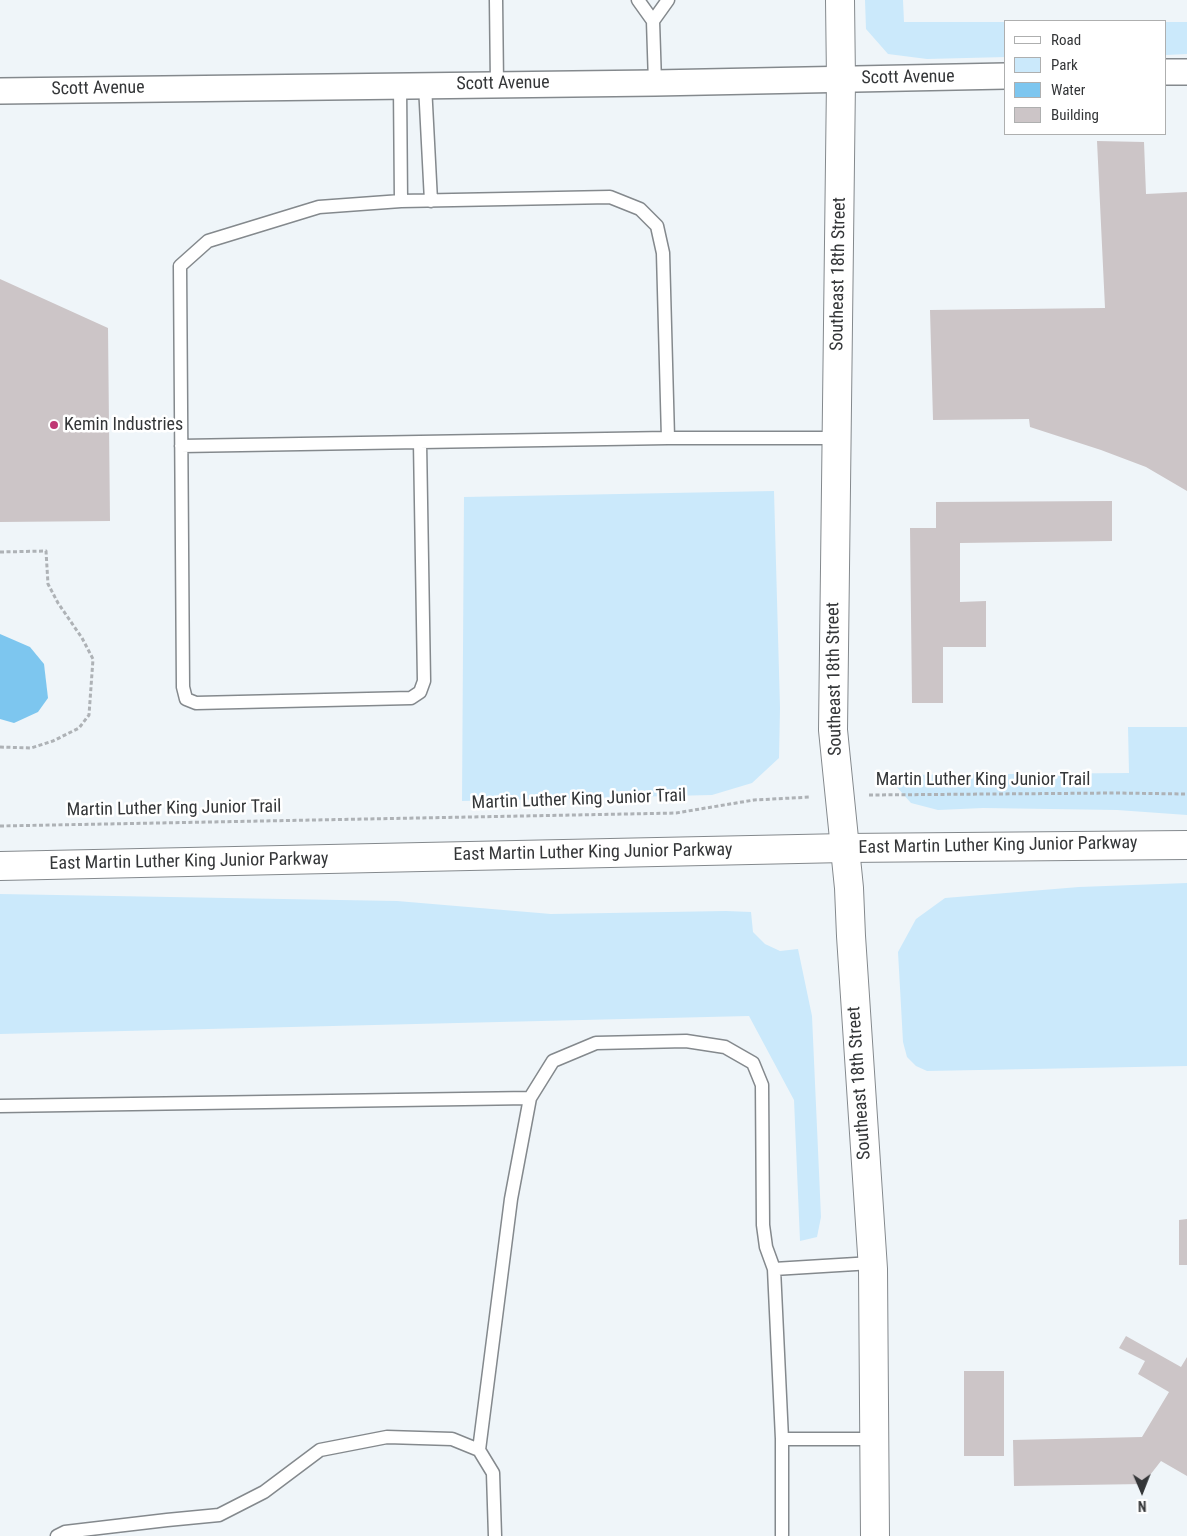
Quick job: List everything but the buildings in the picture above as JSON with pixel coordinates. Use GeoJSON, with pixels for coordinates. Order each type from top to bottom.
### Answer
{"type":"FeatureCollection","features":[{"type":"Feature","properties":{"kind":"street","name":"Southeast 18th Street"},"geometry":{"type":"LineString","coordinates":[[840,0],[842,80],[832,730],[849,888],[872,1263],[875,1536]]}},
{"type":"Feature","properties":{"kind":"street"},"geometry":{"type":"LineString","coordinates":[[1167,72],[1187,72]]}},
{"type":"Feature","properties":{"kind":"street","name":"Scott Avenue"},"geometry":{"type":"LineString","coordinates":[[0,91],[655,83],[1004,76]]}},
{"type":"Feature","properties":{"kind":"street","name":"East Martin Luther King Junior Parkway"},"geometry":{"type":"LineString","coordinates":[[0,866],[845,848],[1187,845]]}},
{"type":"Feature","properties":{"kind":"lane"},"geometry":{"type":"LineString","coordinates":[[496,0],[497,84]]}},
{"type":"Feature","properties":{"kind":"lane"},"geometry":{"type":"LineString","coordinates":[[638,0],[653,21],[655,83]]}},
{"type":"Feature","properties":{"kind":"lane"},"geometry":{"type":"LineString","coordinates":[[653,21],[668,0]]}},
{"type":"Feature","properties":{"kind":"lane"},"geometry":{"type":"LineString","coordinates":[[425,85],[430,201]]}},
{"type":"Feature","properties":{"kind":"lane"},"geometry":{"type":"LineString","coordinates":[[400,86],[401,201]]}},
{"type":"Feature","properties":{"kind":"lane"},"geometry":{"type":"LineString","coordinates":[[420,442],[424,681],[420,692],[411,698],[196,703],[186,699],[183,687],[180,266],[208,242],[319,207],[401,201],[610,197],[640,209],[657,226],[663,253],[668,438]]}},
{"type":"Feature","properties":{"kind":"lane"},"geometry":{"type":"LineString","coordinates":[[181,446],[668,438],[837,438]]}},
{"type":"Feature","properties":{"kind":"lane"},"geometry":{"type":"LineString","coordinates":[[479,1450],[511,1199],[530,1098],[553,1062],[596,1044],[686,1041],[726,1047],[753,1063],[762,1085],[763,1225],[766,1247],[774,1269],[782,1439],[782,1535]]}},
{"type":"Feature","properties":{"kind":"lane"},"geometry":{"type":"LineString","coordinates":[[0,1106],[530,1098]]}},
{"type":"Feature","properties":{"kind":"lane"},"geometry":{"type":"LineString","coordinates":[[774,1269],[872,1263]]}},
{"type":"Feature","properties":{"kind":"lane"},"geometry":{"type":"LineString","coordinates":[[58,1536],[65,1532],[219,1515],[264,1492],[320,1450],[388,1436],[452,1439],[479,1450],[493,1472],[495,1536]]}},
{"type":"Feature","properties":{"kind":"lane"},"geometry":{"type":"LineString","coordinates":[[782,1439],[874,1439]]}},
{"type":"Feature","properties":{"kind":"path"},"geometry":{"type":"LineString","coordinates":[[0,552],[46,551],[48,584],[93,659],[89,715],[79,728],[54,741],[31,748],[0,747]]}},
{"type":"Feature","properties":{"kind":"path","name":"Martin Luther King Junior Trail"},"geometry":{"type":"LineString","coordinates":[[0,826],[676,814],[754,800],[840,795],[1187,794]]}},
{"type":"Feature","properties":{"kind":"green space"},"geometry":{"type":"Polygon","coordinates":[[[865,0],[903,0],[904,22],[1004,22],[1004,57],[927,59],[888,54],[866,29],[865,0]]]}},
{"type":"Feature","properties":{"kind":"green space"},"geometry":{"type":"Polygon","coordinates":[[[1167,22],[1187,22],[1187,54],[1167,55],[1167,22]]]}},
{"type":"Feature","properties":{"kind":"green space"},"geometry":{"type":"Polygon","coordinates":[[[774,491],[780,708],[779,758],[752,783],[712,795],[462,801],[464,497],[774,491]]]}},
{"type":"Feature","properties":{"kind":"green space"},"geometry":{"type":"Polygon","coordinates":[[[1128,727],[1187,727],[1187,815],[1117,810],[983,808],[938,810],[911,803],[886,775],[1129,773],[1128,727]]]}},
{"type":"Feature","properties":{"kind":"green space"},"geometry":{"type":"Polygon","coordinates":[[[1187,883],[1187,1066],[927,1071],[916,1066],[907,1057],[903,1042],[898,952],[916,919],[945,898],[1079,887],[1187,883]]]}},
{"type":"Feature","properties":{"kind":"green space"},"geometry":{"type":"Polygon","coordinates":[[[0,894],[397,901],[551,914],[751,912],[753,932],[765,944],[780,951],[798,949],[812,1016],[821,1217],[817,1237],[800,1241],[794,1100],[749,1016],[0,1034],[0,894]]]}},
{"type":"Feature","properties":{"kind":"water"},"geometry":{"type":"Polygon","coordinates":[[[0,634],[30,647],[44,664],[48,698],[38,712],[14,723],[0,719],[0,634]]]}},
{"type":"Feature","properties":{"kind":"place","name":"Kemin Industries"},"geometry":{"type":"Point","coordinates":[54,425]}}]}
